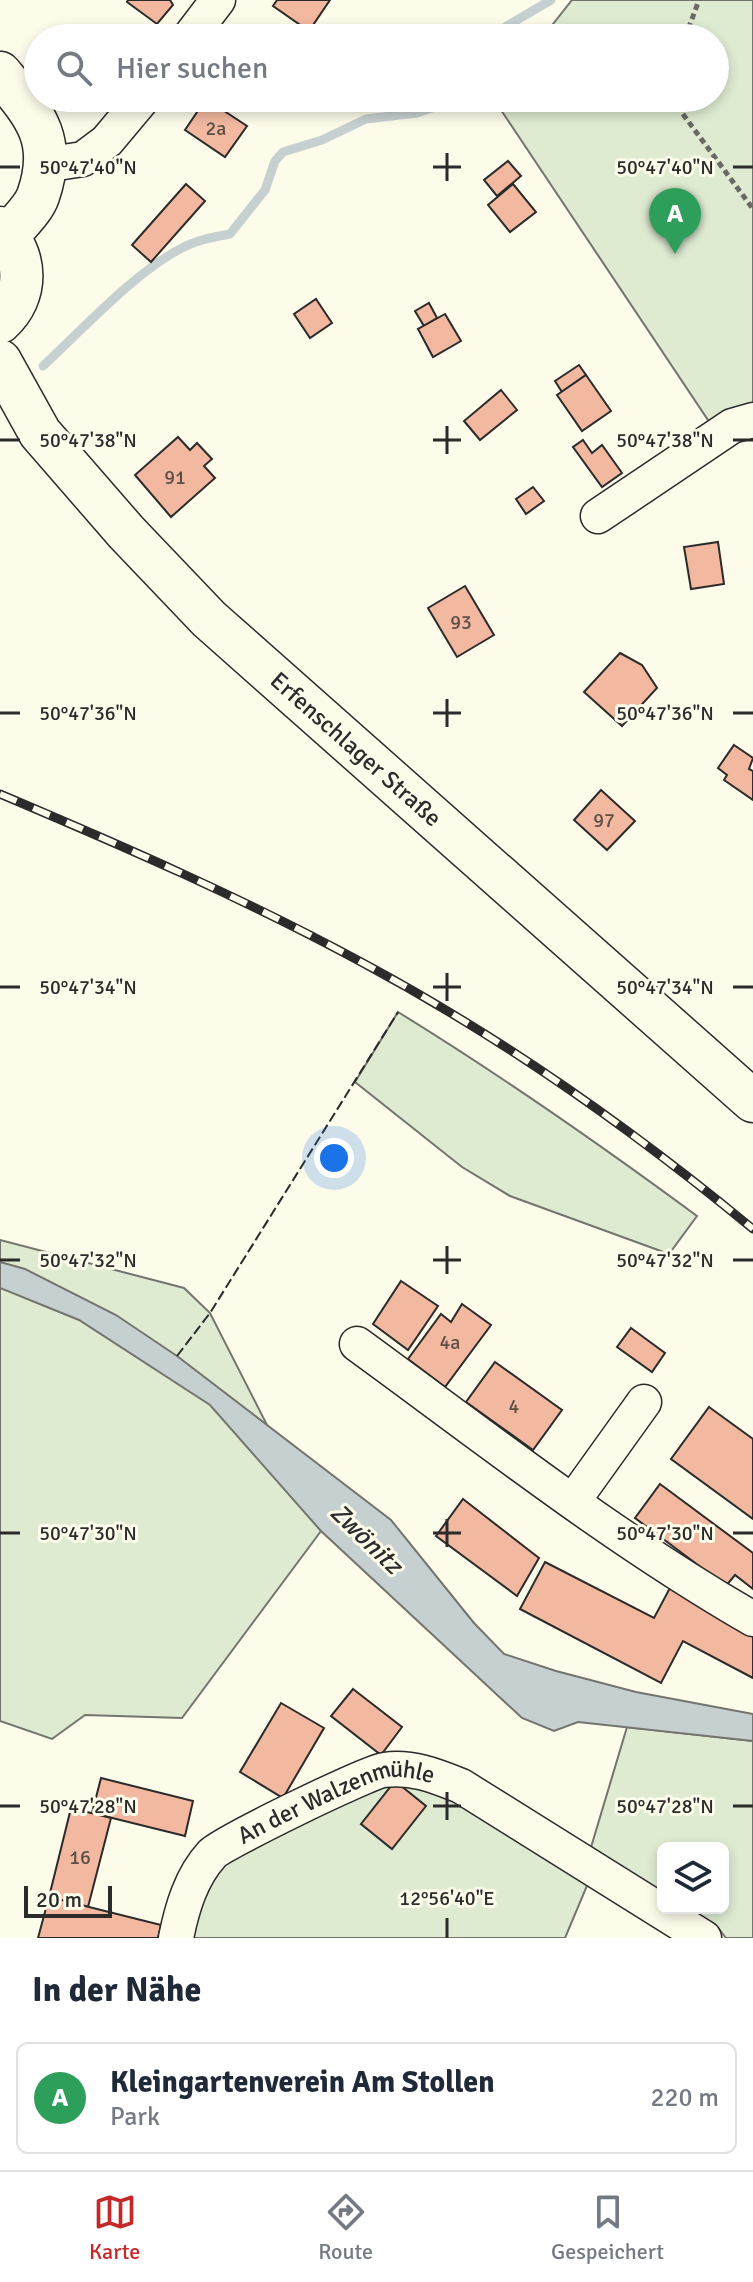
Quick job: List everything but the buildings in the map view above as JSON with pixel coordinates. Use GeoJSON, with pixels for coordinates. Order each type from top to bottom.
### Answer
{"type":"FeatureCollection","features":[{"type":"Feature","properties":{"kind":"main road"},"geometry":{"type":"LineString","coordinates":[[0,73],[24,103]]}},
{"type":"Feature","properties":{"kind":"main road"},"geometry":{"type":"LineString","coordinates":[[0,322],[14,305],[22,282],[16,249],[4,232],[38,198],[44,165],[45,137],[29,112]]}},
{"type":"Feature","properties":{"kind":"main road","name":"Erfenschlager Straße"},"geometry":{"type":"LineString","coordinates":[[0,361],[40,433],[126,532],[209,619],[753,1101]]}},
{"type":"Feature","properties":{"kind":"street"},"geometry":{"type":"LineString","coordinates":[[200,24],[218,0]]}},
{"type":"Feature","properties":{"kind":"street"},"geometry":{"type":"LineString","coordinates":[[44,165],[83,159],[107,141],[131,112]]}},
{"type":"Feature","properties":{"kind":"street"},"geometry":{"type":"LineString","coordinates":[[598,516],[732,426],[753,420]]}},
{"type":"Feature","properties":{"kind":"street"},"geometry":{"type":"LineString","coordinates":[[357,1344],[573,1501],[701,1589],[753,1619]]}},
{"type":"Feature","properties":{"kind":"street"},"geometry":{"type":"LineString","coordinates":[[573,1501],[644,1402]]}},
{"type":"Feature","properties":{"kind":"street","name":"An der Walzenmühle"},"geometry":{"type":"LineString","coordinates":[[176,1938],[184,1900],[213,1853],[252,1830],[382,1770],[421,1771],[461,1786],[704,1938]]}},
{"type":"Feature","properties":{"kind":"path"},"geometry":{"type":"LineString","coordinates":[[690,24],[699,0]]}},
{"type":"Feature","properties":{"kind":"path"},"geometry":{"type":"LineString","coordinates":[[681,112],[753,209]]}},
{"type":"Feature","properties":{"kind":"green space"},"geometry":{"type":"Polygon","coordinates":[[[572,0],[753,0],[753,410],[718,435],[502,112],[729,112],[729,24],[553,24],[572,0]]]}},
{"type":"Feature","properties":{"kind":"green space"},"geometry":{"type":"Polygon","coordinates":[[[398,1012],[549,1111],[697,1216],[669,1254],[510,1196],[462,1167],[355,1082],[398,1012]]]}},
{"type":"Feature","properties":{"kind":"green space"},"geometry":{"type":"Polygon","coordinates":[[[0,1240],[184,1288],[210,1313],[321,1531],[182,1718],[85,1715],[52,1739],[0,1721],[0,1240]]]}},
{"type":"Feature","properties":{"kind":"green space"},"geometry":{"type":"Polygon","coordinates":[[[627,1727],[753,1741],[753,1938],[726,1938],[716,1925],[697,1914],[729,1914],[729,1842],[657,1842],[657,1892],[589,1854],[627,1727]]]}},
{"type":"Feature","properties":{"kind":"green space"},"geometry":{"type":"Polygon","coordinates":[[[375,1780],[414,1781],[455,1797],[589,1881],[565,1938],[186,1938],[217,1866],[375,1780]]]}},
{"type":"Feature","properties":{"kind":"water","name":"Zwönitz"},"geometry":{"type":"Polygon","coordinates":[[[0,1262],[25,1269],[116,1315],[177,1356],[391,1520],[474,1623],[504,1654],[636,1692],[753,1714],[753,1741],[578,1722],[554,1731],[522,1718],[321,1531],[210,1405],[79,1320],[0,1288],[0,1262]]]}},
{"type":"Feature","properties":{"kind":"waterway"},"geometry":{"type":"LineString","coordinates":[[510,24],[551,0]]}},
{"type":"Feature","properties":{"kind":"waterway"},"geometry":{"type":"LineString","coordinates":[[43,366],[128,286],[164,258],[193,243],[230,234],[265,190],[275,161],[283,152],[322,140],[366,119],[420,112]]}},
{"type":"Feature","properties":{"kind":"railway"},"geometry":{"type":"LineString","coordinates":[[0,794],[229,895],[319,939],[414,992],[515,1053],[613,1120],[753,1229]]}},
{"type":"Feature","properties":{"kind":"fence"},"geometry":{"type":"LineString","coordinates":[[177,1356],[210,1313],[398,1012]]}},
{"type":"Feature","properties":{"kind":"place","name":"Kleingartenverein Am Stollen"},"geometry":{"type":"Point","coordinates":[675,254]}}]}
